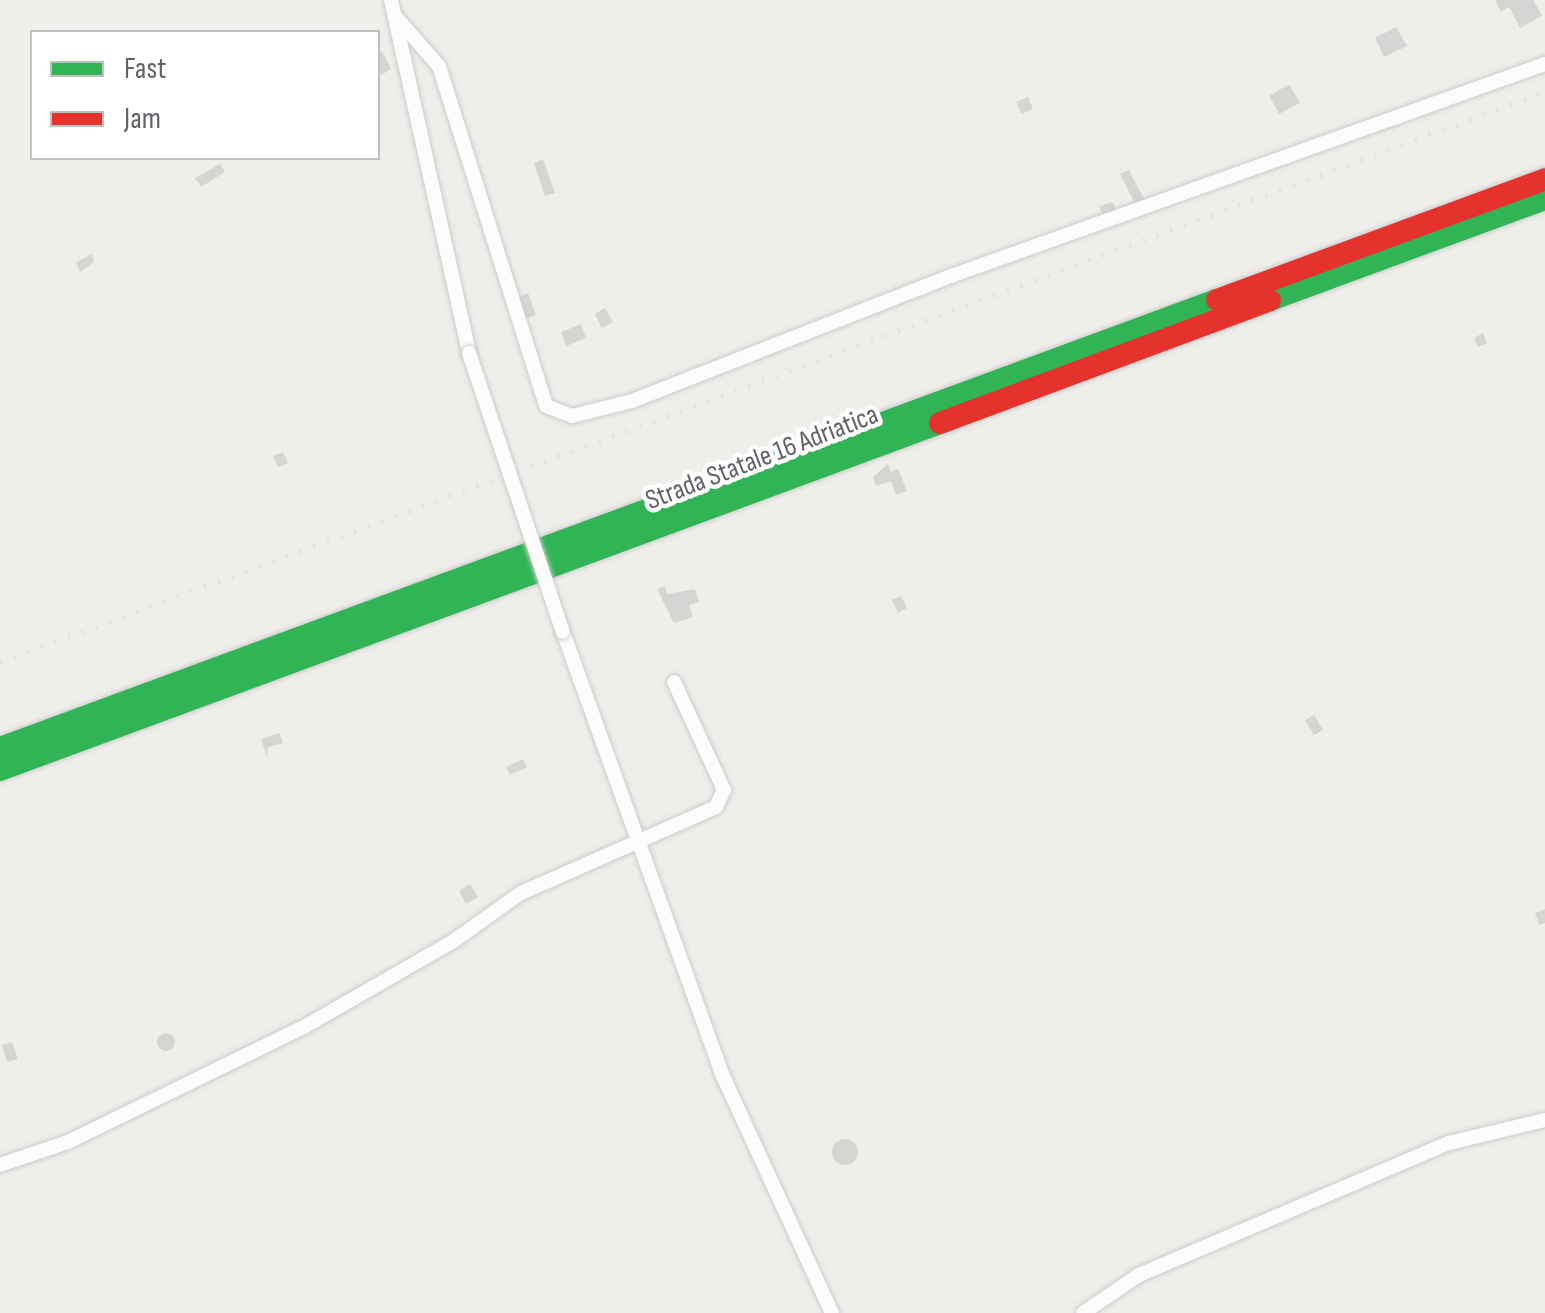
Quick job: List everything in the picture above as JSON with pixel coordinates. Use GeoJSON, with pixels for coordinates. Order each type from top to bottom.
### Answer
{"type":"FeatureCollection","features":[{"type":"Feature","properties":{"kind":"highway","name":"Strada Statale 16 Adriatica"},"geometry":{"type":"LineString","coordinates":[[0,748],[1545,179]]}},
{"type":"Feature","properties":{"kind":"highway","name":"Strada Statale 16 Adriatica"},"geometry":{"type":"LineString","coordinates":[[0,770],[1545,200]]}},
{"type":"Feature","properties":{"kind":"street"},"geometry":{"type":"LineString","coordinates":[[391,0],[470,353],[564,632],[722,1074],[832,1313]]}},
{"type":"Feature","properties":{"kind":"street"},"geometry":{"type":"LineString","coordinates":[[396,16],[439,66],[546,406],[572,416],[632,401],[951,276],[1545,64]]}},
{"type":"Feature","properties":{"kind":"street"},"geometry":{"type":"LineString","coordinates":[[0,1165],[68,1142],[304,1027],[455,940],[521,893],[716,807],[724,790],[674,682]]}},
{"type":"Feature","properties":{"kind":"street"},"geometry":{"type":"LineString","coordinates":[[1083,1313],[1138,1274],[1450,1143],[1545,1120]]}},
{"type":"Feature","properties":{"kind":"building"},"geometry":{"type":"Polygon","coordinates":[[[1495,0],[1533,0],[1542,16],[1520,28],[1509,7],[1501,12],[1495,0]]]}},
{"type":"Feature","properties":{"kind":"building"},"geometry":{"type":"Polygon","coordinates":[[[1396,27],[1407,46],[1384,57],[1375,38],[1396,27]]]}},
{"type":"Feature","properties":{"kind":"building"},"geometry":{"type":"Polygon","coordinates":[[[380,52],[391,69],[380,76],[380,52]]]}},
{"type":"Feature","properties":{"kind":"building"},"geometry":{"type":"Polygon","coordinates":[[[1289,84],[1300,103],[1279,114],[1269,96],[1289,84]]]}},
{"type":"Feature","properties":{"kind":"building"},"geometry":{"type":"Polygon","coordinates":[[[1028,97],[1033,109],[1022,114],[1016,102],[1028,97]]]}},
{"type":"Feature","properties":{"kind":"building"},"geometry":{"type":"Polygon","coordinates":[[[543,159],[555,193],[545,196],[534,163],[543,159]]]}},
{"type":"Feature","properties":{"kind":"building"},"geometry":{"type":"Polygon","coordinates":[[[220,164],[225,172],[201,187],[195,178],[220,164]]]}},
{"type":"Feature","properties":{"kind":"building"},"geometry":{"type":"Polygon","coordinates":[[[1129,170],[1145,201],[1138,209],[1120,174],[1129,170]]]}},
{"type":"Feature","properties":{"kind":"building"},"geometry":{"type":"Polygon","coordinates":[[[1113,202],[1118,216],[1104,220],[1099,206],[1113,202]]]}},
{"type":"Feature","properties":{"kind":"building"},"geometry":{"type":"Polygon","coordinates":[[[92,254],[94,262],[80,272],[76,262],[92,254]]]}},
{"type":"Feature","properties":{"kind":"building"},"geometry":{"type":"Polygon","coordinates":[[[528,293],[536,315],[524,319],[516,298],[528,293]]]}},
{"type":"Feature","properties":{"kind":"building"},"geometry":{"type":"Polygon","coordinates":[[[605,308],[613,322],[602,328],[595,314],[605,308]]]}},
{"type":"Feature","properties":{"kind":"building"},"geometry":{"type":"Polygon","coordinates":[[[581,324],[586,338],[566,346],[561,332],[581,324]]]}},
{"type":"Feature","properties":{"kind":"building"},"geometry":{"type":"Polygon","coordinates":[[[1483,333],[1487,343],[1478,347],[1474,338],[1483,333]]]}},
{"type":"Feature","properties":{"kind":"building"},"geometry":{"type":"Polygon","coordinates":[[[283,452],[288,463],[278,467],[273,456],[283,452]]]}},
{"type":"Feature","properties":{"kind":"building"},"geometry":{"type":"Polygon","coordinates":[[[888,464],[891,472],[898,469],[907,491],[896,495],[891,481],[876,486],[873,477],[888,464]]]}},
{"type":"Feature","properties":{"kind":"building"},"geometry":{"type":"Polygon","coordinates":[[[665,586],[667,594],[695,589],[699,602],[689,605],[693,617],[674,623],[657,589],[665,586]]]}},
{"type":"Feature","properties":{"kind":"building"},"geometry":{"type":"Polygon","coordinates":[[[901,596],[907,608],[898,613],[892,600],[901,596]]]}},
{"type":"Feature","properties":{"kind":"building"},"geometry":{"type":"Polygon","coordinates":[[[1314,715],[1323,730],[1314,735],[1305,720],[1314,715]]]}},
{"type":"Feature","properties":{"kind":"building"},"geometry":{"type":"Polygon","coordinates":[[[280,733],[283,743],[268,747],[267,756],[261,739],[280,733]]]}},
{"type":"Feature","properties":{"kind":"building"},"geometry":{"type":"Polygon","coordinates":[[[523,759],[527,767],[510,775],[506,767],[523,759]]]}},
{"type":"Feature","properties":{"kind":"building"},"geometry":{"type":"Polygon","coordinates":[[[470,884],[478,897],[466,904],[459,891],[470,884]]]}},
{"type":"Feature","properties":{"kind":"building"},"geometry":{"type":"Polygon","coordinates":[[[1545,909],[1545,923],[1539,925],[1535,913],[1545,909]]]}},
{"type":"Feature","properties":{"kind":"building"},"geometry":{"type":"Polygon","coordinates":[[[166,1033],[175,1042],[166,1051],[157,1042],[166,1033]]]}},
{"type":"Feature","properties":{"kind":"building"},"geometry":{"type":"Polygon","coordinates":[[[12,1042],[18,1059],[7,1062],[2,1045],[12,1042]]]}},
{"type":"Feature","properties":{"kind":"building"},"geometry":{"type":"Polygon","coordinates":[[[845,1139],[855,1142],[855,1162],[845,1165],[835,1162],[832,1152],[835,1142],[845,1139]]]}},
{"type":"Feature","properties":{"kind":"railway"},"geometry":{"type":"LineString","coordinates":[[0,662],[1545,92]]}},
{"type":"Feature","properties":{"kind":"traffic: fast"},"geometry":{"type":"LineString","coordinates":[[1270,300],[1545,199]]}},
{"type":"Feature","properties":{"kind":"traffic: fast"},"geometry":{"type":"LineString","coordinates":[[0,748],[1217,300]]}},
{"type":"Feature","properties":{"kind":"traffic: fast"},"geometry":{"type":"LineString","coordinates":[[0,770],[940,423]]}},
{"type":"Feature","properties":{"kind":"traffic: jam"},"geometry":{"type":"LineString","coordinates":[[1217,300],[1545,179]]}},
{"type":"Feature","properties":{"kind":"traffic: jam"},"geometry":{"type":"LineString","coordinates":[[940,423],[1270,300]]}}]}
